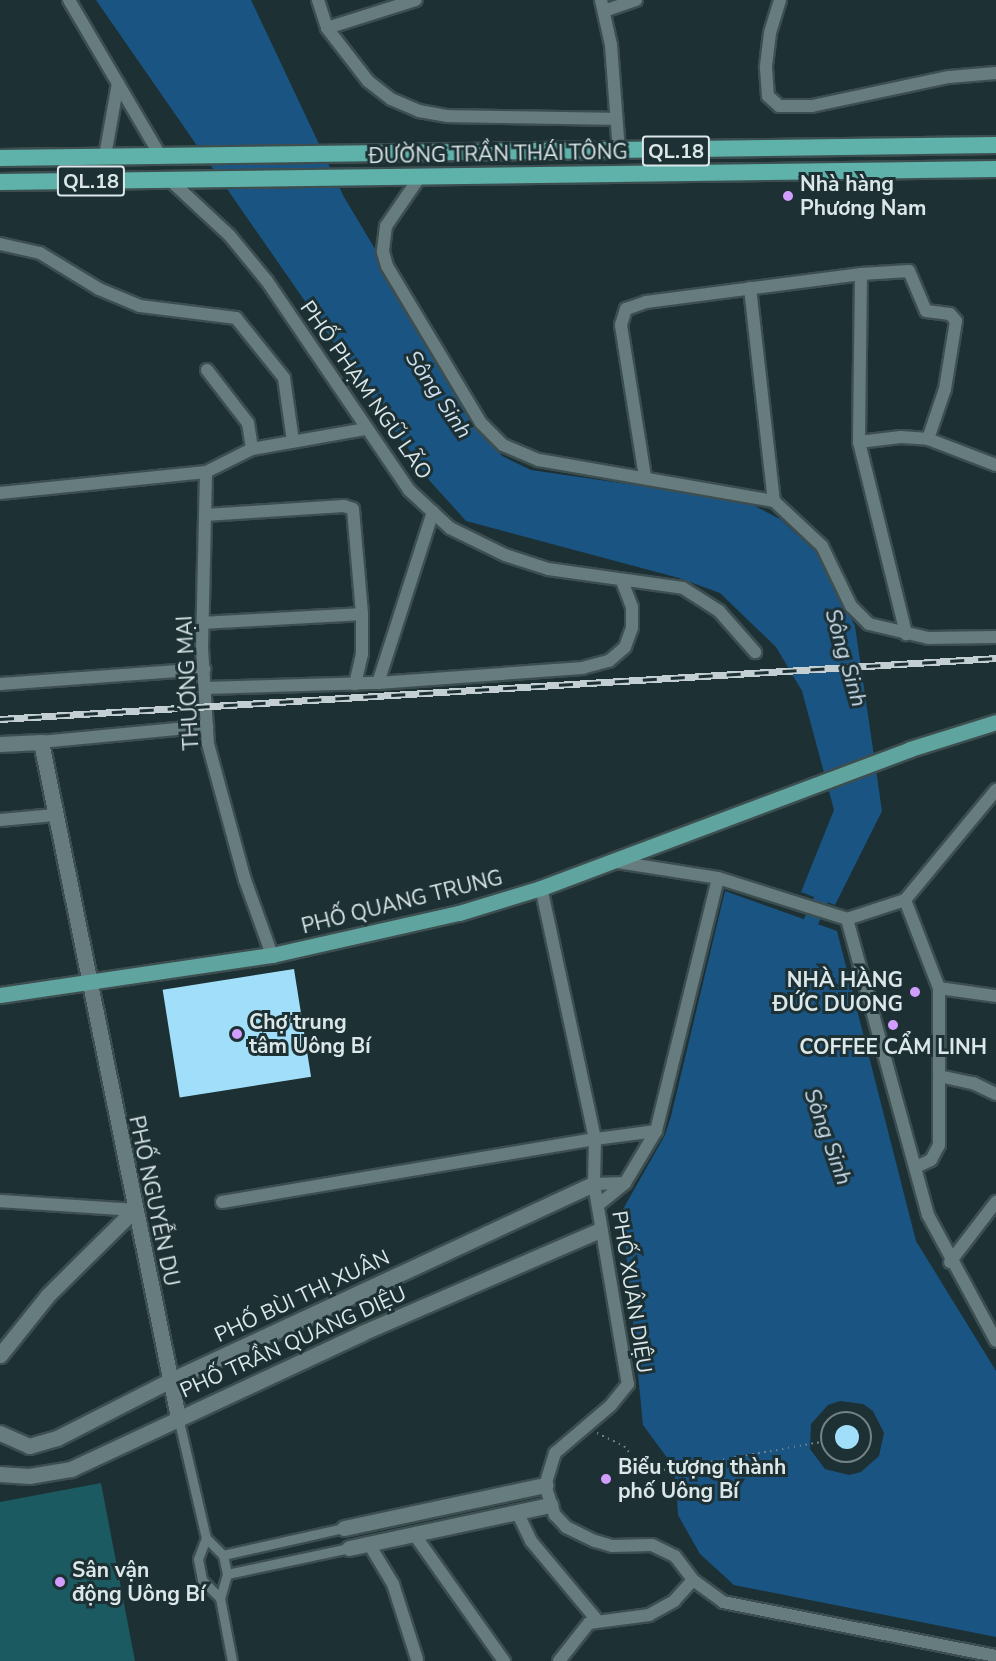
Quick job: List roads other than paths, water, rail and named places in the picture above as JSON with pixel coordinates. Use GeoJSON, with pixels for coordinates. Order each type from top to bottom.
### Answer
{"type":"FeatureCollection","features":[{"type":"Feature","properties":{"kind":"highway","name":"ĐƯỜNG TRẦN THÁI TÔNG"},"geometry":{"type":"LineString","coordinates":[[0,158],[996,146]]}},
{"type":"Feature","properties":{"kind":"highway","name":"ĐƯỜNG TRẦN THÁI TÔNG"},"geometry":{"type":"LineString","coordinates":[[0,182],[996,169]]}},
{"type":"Feature","properties":{"kind":"main road","name":"PHỐ QUANG TRUNG"},"geometry":{"type":"LineString","coordinates":[[0,995],[272,955],[380,933],[541,888],[910,749],[996,722]]}},
{"type":"Feature","properties":{"kind":"street"},"geometry":{"type":"LineString","coordinates":[[69,0],[118,83],[165,155]]}},
{"type":"Feature","properties":{"kind":"street"},"geometry":{"type":"LineString","coordinates":[[318,0],[327,28],[368,81],[391,99],[418,111],[448,116],[616,119]]}},
{"type":"Feature","properties":{"kind":"street"},"geometry":{"type":"LineString","coordinates":[[327,28],[416,0]]}},
{"type":"Feature","properties":{"kind":"street"},"geometry":{"type":"LineString","coordinates":[[619,152],[612,55],[603,5],[636,0]]}},
{"type":"Feature","properties":{"kind":"street"},"geometry":{"type":"LineString","coordinates":[[780,0],[770,33],[766,68],[768,96],[779,106],[812,106],[949,77],[996,72]]}},
{"type":"Feature","properties":{"kind":"street"},"geometry":{"type":"LineString","coordinates":[[105,156],[118,83]]}},
{"type":"Feature","properties":{"kind":"street"},"geometry":{"type":"LineString","coordinates":[[419,178],[386,226],[382,252],[387,266],[481,423],[503,445],[520,454],[774,501],[822,546],[859,616],[869,624],[906,634],[959,639],[996,637]]}},
{"type":"Feature","properties":{"kind":"street","name":"PHỐ PHẠM NGŨ LÃO"},"geometry":{"type":"LineString","coordinates":[[176,180],[230,236],[267,281],[409,490],[450,528],[505,555],[548,569],[623,583],[683,588],[719,610],[755,652]]}},
{"type":"Feature","properties":{"kind":"street"},"geometry":{"type":"LineString","coordinates":[[0,244],[40,253],[99,289],[140,306],[236,318],[284,378],[293,441]]}},
{"type":"Feature","properties":{"kind":"street"},"geometry":{"type":"LineString","coordinates":[[645,477],[621,315],[626,309],[646,302],[750,288],[861,274],[909,271],[926,311],[950,314],[956,321],[945,389],[928,440]]}},
{"type":"Feature","properties":{"kind":"street"},"geometry":{"type":"LineString","coordinates":[[861,274],[859,442],[906,634]]}},
{"type":"Feature","properties":{"kind":"street"},"geometry":{"type":"LineString","coordinates":[[750,288],[774,501]]}},
{"type":"Feature","properties":{"kind":"street"},"geometry":{"type":"LineString","coordinates":[[207,370],[248,423],[252,449]]}},
{"type":"Feature","properties":{"kind":"street"},"geometry":{"type":"LineString","coordinates":[[0,493],[206,472],[252,449],[366,429]]}},
{"type":"Feature","properties":{"kind":"street"},"geometry":{"type":"LineString","coordinates":[[859,442],[902,437],[928,440],[996,465]]}},
{"type":"Feature","properties":{"kind":"street","name":"THƯƠNG MẠI"},"geometry":{"type":"LineString","coordinates":[[206,472],[203,623],[208,744],[245,880],[272,955]]}},
{"type":"Feature","properties":{"kind":"street"},"geometry":{"type":"LineString","coordinates":[[206,515],[349,506],[354,512],[362,614],[362,654],[355,684]]}},
{"type":"Feature","properties":{"kind":"street"},"geometry":{"type":"LineString","coordinates":[[378,683],[433,512]]}},
{"type":"Feature","properties":{"kind":"street"},"geometry":{"type":"LineString","coordinates":[[205,688],[378,683],[582,668],[609,661],[625,647],[632,628],[632,607],[623,583]]}},
{"type":"Feature","properties":{"kind":"street"},"geometry":{"type":"LineString","coordinates":[[203,623],[362,614]]}},
{"type":"Feature","properties":{"kind":"street"},"geometry":{"type":"LineString","coordinates":[[0,684],[204,669]]}},
{"type":"Feature","properties":{"kind":"street"},"geometry":{"type":"LineString","coordinates":[[0,744],[207,726]]}},
{"type":"Feature","properties":{"kind":"street","name":"PHỐ NGUYỄN DU"},"geometry":{"type":"LineString","coordinates":[[41,742],[134,1210],[206,1538]]}},
{"type":"Feature","properties":{"kind":"street"},"geometry":{"type":"LineString","coordinates":[[611,861],[718,878],[848,920],[905,900],[996,790]]}},
{"type":"Feature","properties":{"kind":"street"},"geometry":{"type":"LineString","coordinates":[[0,820],[55,815]]}},
{"type":"Feature","properties":{"kind":"street","name":"PHỐ XUÂN DIỆU"},"geometry":{"type":"LineString","coordinates":[[545,1485],[555,1453],[610,1406],[628,1383],[597,1205],[625,1184],[656,1131],[718,878]]}},
{"type":"Feature","properties":{"kind":"street"},"geometry":{"type":"LineString","coordinates":[[541,888],[595,1139],[594,1184],[597,1205]]}},
{"type":"Feature","properties":{"kind":"street"},"geometry":{"type":"LineString","coordinates":[[905,900],[939,988],[939,1145],[931,1160],[916,1167]]}},
{"type":"Feature","properties":{"kind":"street"},"geometry":{"type":"LineString","coordinates":[[848,920],[928,1215],[951,1262],[996,1341]]}},
{"type":"Feature","properties":{"kind":"street"},"geometry":{"type":"LineString","coordinates":[[939,988],[996,996]]}},
{"type":"Feature","properties":{"kind":"street"},"geometry":{"type":"LineString","coordinates":[[939,1076],[973,1083],[996,1094]]}},
{"type":"Feature","properties":{"kind":"street"},"geometry":{"type":"LineString","coordinates":[[222,1202],[595,1139],[656,1131]]}},
{"type":"Feature","properties":{"kind":"street","name":"PHỐ BÙI THỊ XUÂN"},"geometry":{"type":"LineString","coordinates":[[0,1433],[29,1446],[57,1438],[171,1380],[594,1184],[625,1184]]}},
{"type":"Feature","properties":{"kind":"street"},"geometry":{"type":"LineString","coordinates":[[0,1201],[134,1210]]}},
{"type":"Feature","properties":{"kind":"street"},"geometry":{"type":"LineString","coordinates":[[951,1262],[996,1202]]}},
{"type":"Feature","properties":{"kind":"street"},"geometry":{"type":"LineString","coordinates":[[0,1355],[48,1295],[134,1210]]}},
{"type":"Feature","properties":{"kind":"street","name":"PHỐ TRẦN QUANG DIỆU"},"geometry":{"type":"LineString","coordinates":[[0,1474],[38,1476],[71,1469],[178,1417],[600,1230]]}},
{"type":"Feature","properties":{"kind":"street"},"geometry":{"type":"LineString","coordinates":[[223,1555],[545,1485],[550,1505],[566,1527],[594,1541],[612,1546],[652,1545],[675,1556],[693,1580],[723,1602],[996,1656]]}},
{"type":"Feature","properties":{"kind":"street"},"geometry":{"type":"LineString","coordinates":[[227,1574],[550,1505]]}},
{"type":"Feature","properties":{"kind":"street"},"geometry":{"type":"LineString","coordinates":[[517,1512],[531,1541],[598,1621]]}},
{"type":"Feature","properties":{"kind":"street"},"geometry":{"type":"LineString","coordinates":[[385,1519],[391,1539]]}},
{"type":"Feature","properties":{"kind":"street"},"geometry":{"type":"LineString","coordinates":[[414,1534],[447,1586],[504,1661]]}},
{"type":"Feature","properties":{"kind":"street"},"geometry":{"type":"LineString","coordinates":[[220,1598],[202,1580],[198,1559],[206,1538],[223,1555],[227,1574],[220,1598],[232,1661]]}},
{"type":"Feature","properties":{"kind":"street"},"geometry":{"type":"LineString","coordinates":[[369,1544],[393,1584],[417,1659]]}},
{"type":"Feature","properties":{"kind":"street"},"geometry":{"type":"LineString","coordinates":[[559,1661],[582,1628],[598,1621],[649,1615],[674,1601],[693,1580]]}},
{"type":"Feature","properties":{"kind":"water"},"geometry":{"type":"Polygon","coordinates":[[[96,0],[251,0],[344,197],[483,430],[502,456],[531,470],[745,501],[780,519],[818,554],[855,626],[882,811],[835,905],[801,892],[834,810],[802,691],[776,647],[720,593],[679,578],[466,521],[429,480],[96,0]]]}},
{"type":"Feature","properties":{"kind":"water"},"geometry":{"type":"Polygon","coordinates":[[[725,891],[837,931],[916,1241],[996,1371],[996,1637],[734,1585],[700,1554],[678,1515],[676,1481],[668,1459],[643,1425],[622,1211],[665,1135],[725,891]],[[840,1401],[828,1405],[811,1424],[810,1449],[825,1469],[849,1475],[861,1472],[879,1456],[884,1433],[873,1411],[863,1404],[840,1401]]]}},
{"type":"Feature","properties":{"kind":"waterway","name":"Sông Sinh"},"geometry":{"type":"LineString","coordinates":[[810,922],[829,881]]}},
{"type":"Feature","properties":{"kind":"railway"},"geometry":{"type":"LineString","coordinates":[[0,719],[996,658]]}},
{"type":"Feature","properties":{"kind":"place","name":"Nhà hàng Phương Nam"},"geometry":{"type":"Point","coordinates":[788,196]}},
{"type":"Feature","properties":{"kind":"place","name":"NHÀ HÀNG ĐỨC DUONG"},"geometry":{"type":"Point","coordinates":[915,992]}},
{"type":"Feature","properties":{"kind":"place","name":"COFFEE CẨM LINH"},"geometry":{"type":"Point","coordinates":[893,1025]}},
{"type":"Feature","properties":{"kind":"place","name":"Chợ trung tâm Uông Bí"},"geometry":{"type":"Point","coordinates":[237,1034]}},
{"type":"Feature","properties":{"kind":"place","name":"Biểu tượng thành phố Uông Bí"},"geometry":{"type":"Point","coordinates":[606,1479]}},
{"type":"Feature","properties":{"kind":"place","name":"Sân vận động Uông Bí"},"geometry":{"type":"Point","coordinates":[60,1582]}}]}
